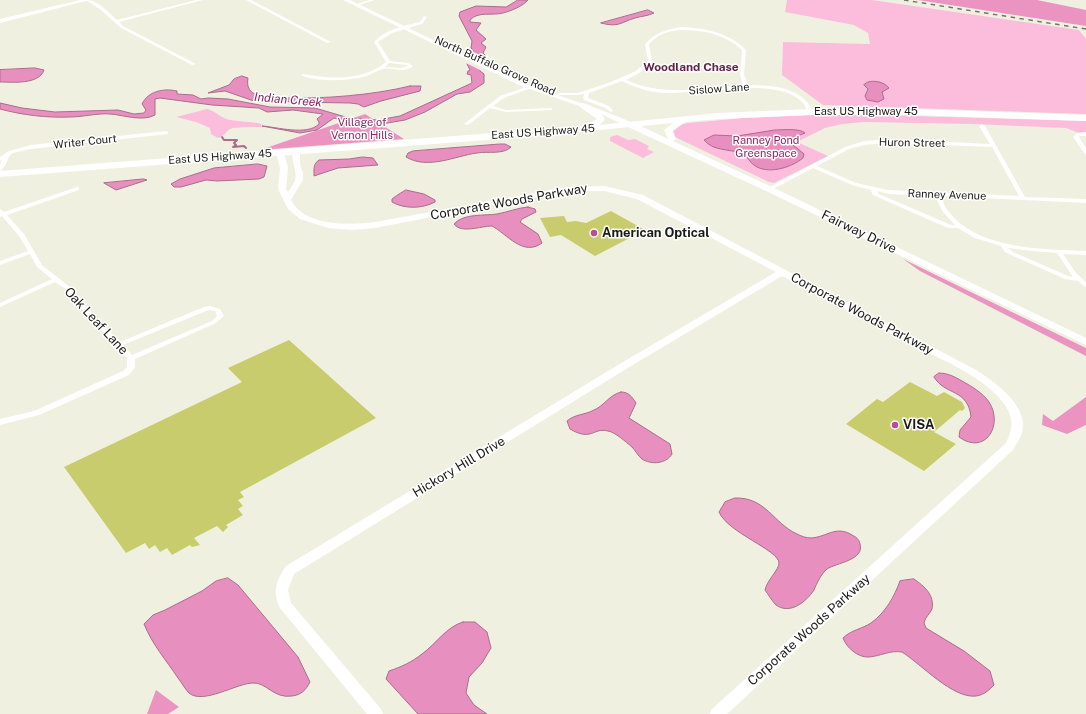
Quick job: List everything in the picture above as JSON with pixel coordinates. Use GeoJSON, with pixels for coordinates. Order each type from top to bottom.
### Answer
{"type":"FeatureCollection","features":[{"type":"Feature","properties":{"kind":"main road"},"geometry":{"type":"LineString","coordinates":[[583,105],[595,111],[600,116],[601,120],[584,129]]}},
{"type":"Feature","properties":{"kind":"main road","name":"East US Highway 45"},"geometry":{"type":"LineString","coordinates":[[0,174],[584,129],[687,119],[810,112],[882,111],[1086,118]]}},
{"type":"Feature","properties":{"kind":"main road"},"geometry":{"type":"LineString","coordinates":[[672,138],[669,134],[668,128],[687,119]]}},
{"type":"Feature","properties":{"kind":"street"},"geometry":{"type":"LineString","coordinates":[[0,21],[88,0],[102,9],[122,26],[194,64]]}},
{"type":"Feature","properties":{"kind":"street"},"geometry":{"type":"LineString","coordinates":[[116,22],[200,0]]}},
{"type":"Feature","properties":{"kind":"street"},"geometry":{"type":"LineString","coordinates":[[248,0],[329,42]]}},
{"type":"Feature","properties":{"kind":"street","name":"North Buffalo Grove Road"},"geometry":{"type":"LineString","coordinates":[[346,0],[356,3],[532,86],[631,125]]}},
{"type":"Feature","properties":{"kind":"street"},"geometry":{"type":"LineString","coordinates":[[356,3],[373,0]]}},
{"type":"Feature","properties":{"kind":"street"},"geometry":{"type":"LineString","coordinates":[[388,62],[376,42],[380,37],[424,20],[425,17]]}},
{"type":"Feature","properties":{"kind":"street"},"geometry":{"type":"LineString","coordinates":[[559,94],[578,94],[587,92],[621,79],[644,68],[650,61],[647,44],[654,36],[663,32],[678,30],[701,30],[724,35],[739,43],[744,50],[742,74],[746,87]]}},
{"type":"Feature","properties":{"kind":"street"},"geometry":{"type":"LineString","coordinates":[[383,68],[402,69],[411,66],[408,64],[388,62]]}},
{"type":"Feature","properties":{"kind":"street"},"geometry":{"type":"LineString","coordinates":[[303,75],[317,79],[349,77],[374,72],[383,68],[388,62]]}},
{"type":"Feature","properties":{"kind":"street","name":"Sislow Lane"},"geometry":{"type":"LineString","coordinates":[[621,79],[650,90],[666,92],[746,87],[767,88],[792,94],[804,101],[810,112]]}},
{"type":"Feature","properties":{"kind":"street"},"geometry":{"type":"LineString","coordinates":[[466,124],[506,95],[532,86]]}},
{"type":"Feature","properties":{"kind":"street","name":"North Buffalo Grove Road"},"geometry":{"type":"LineString","coordinates":[[532,86],[589,102],[641,124]]}},
{"type":"Feature","properties":{"kind":"street"},"geometry":{"type":"LineString","coordinates":[[587,92],[585,97],[586,99],[607,107],[611,111]]}},
{"type":"Feature","properties":{"kind":"street"},"geometry":{"type":"LineString","coordinates":[[490,107],[506,111],[550,109]]}},
{"type":"Feature","properties":{"kind":"street","name":"Fairway Drive"},"geometry":{"type":"LineString","coordinates":[[641,124],[1086,342]]}},
{"type":"Feature","properties":{"kind":"street","name":"Fairway Drive"},"geometry":{"type":"LineString","coordinates":[[631,125],[772,187],[1086,335]]}},
{"type":"Feature","properties":{"kind":"street"},"geometry":{"type":"LineString","coordinates":[[982,126],[1023,198]]}},
{"type":"Feature","properties":{"kind":"street","name":"Writer Court"},"geometry":{"type":"LineString","coordinates":[[0,159],[11,152],[31,147],[166,133]]}},
{"type":"Feature","properties":{"kind":"street"},"geometry":{"type":"LineString","coordinates":[[1086,134],[1079,134],[1076,137],[1086,152]]}},
{"type":"Feature","properties":{"kind":"street","name":"Huron Street"},"geometry":{"type":"LineString","coordinates":[[772,187],[847,148],[864,143],[889,142],[993,146]]}},
{"type":"Feature","properties":{"kind":"street"},"geometry":{"type":"LineString","coordinates":[[287,200],[299,180],[300,173],[296,164],[296,152]]}},
{"type":"Feature","properties":{"kind":"street"},"geometry":{"type":"LineString","coordinates":[[280,153],[284,168],[282,189],[287,200]]}},
{"type":"Feature","properties":{"kind":"street"},"geometry":{"type":"LineString","coordinates":[[0,169],[6,155]]}},
{"type":"Feature","properties":{"kind":"street","name":"Ranney Avenue"},"geometry":{"type":"LineString","coordinates":[[812,166],[845,181],[874,189],[896,192],[1086,200]]}},
{"type":"Feature","properties":{"kind":"street","name":"Corporate Woods Parkway"},"geometry":{"type":"LineString","coordinates":[[287,200],[291,207],[310,220],[328,225],[353,227],[375,225],[586,187],[624,191],[640,197],[987,381],[1003,395],[1016,415],[1015,436],[1009,447],[717,714]]}},
{"type":"Feature","properties":{"kind":"street"},"geometry":{"type":"LineString","coordinates":[[1,213],[77,189]]}},
{"type":"Feature","properties":{"kind":"street"},"geometry":{"type":"LineString","coordinates":[[874,189],[877,195],[950,227],[960,226]]}},
{"type":"Feature","properties":{"kind":"street"},"geometry":{"type":"LineString","coordinates":[[936,194],[948,215],[960,226],[972,233],[1003,245],[1027,249],[1086,253]]}},
{"type":"Feature","properties":{"kind":"street","name":"Oak Leaf Lane"},"geometry":{"type":"LineString","coordinates":[[1,213],[22,235],[39,266],[69,289],[131,358]]}},
{"type":"Feature","properties":{"kind":"street"},"geometry":{"type":"LineString","coordinates":[[1003,245],[1011,254],[1067,278],[1078,279]]}},
{"type":"Feature","properties":{"kind":"street"},"geometry":{"type":"LineString","coordinates":[[1058,251],[1078,279],[1086,285]]}},
{"type":"Feature","properties":{"kind":"street"},"geometry":{"type":"LineString","coordinates":[[0,263],[30,252]]}},
{"type":"Feature","properties":{"kind":"street","name":"Hickory Hill Drive"},"geometry":{"type":"LineString","coordinates":[[376,714],[283,602],[281,593],[282,584],[290,570],[782,272]]}},
{"type":"Feature","properties":{"kind":"street"},"geometry":{"type":"LineString","coordinates":[[0,305],[56,279]]}},
{"type":"Feature","properties":{"kind":"street"},"geometry":{"type":"LineString","coordinates":[[0,422],[36,413],[126,372],[131,367],[131,358],[214,322],[221,316],[218,310],[210,308],[204,309],[118,345]]}},
{"type":"Feature","properties":{"kind":"green space"},"geometry":{"type":"Polygon","coordinates":[[[787,0],[872,0],[1079,30],[1086,39],[1086,114],[823,105],[782,75],[783,42],[870,44],[868,33],[854,25],[785,12],[787,0]]]}},
{"type":"Feature","properties":{"kind":"green space"},"geometry":{"type":"Polygon","coordinates":[[[918,0],[1037,0],[1086,10],[1086,26],[918,0]]]}},
{"type":"Feature","properties":{"kind":"green space"},"geometry":{"type":"Polygon","coordinates":[[[207,109],[227,119],[257,123],[261,124],[262,127],[232,128],[218,138],[211,134],[210,128],[196,122],[176,117],[207,109]]]}},
{"type":"Feature","properties":{"kind":"green space","name":"Village of Vernon Hills"},"geometry":{"type":"Polygon","coordinates":[[[365,114],[404,139],[260,150],[365,114]]]}},
{"type":"Feature","properties":{"kind":"green space","name":"Ranney Pond Greenspace"},"geometry":{"type":"Polygon","coordinates":[[[815,115],[882,115],[1086,121],[1086,133],[1079,133],[1066,128],[973,124],[864,122],[842,124],[825,128],[797,142],[828,156],[774,183],[769,182],[675,137],[672,131],[679,125],[688,123],[744,118],[815,115]]]}},
{"type":"Feature","properties":{"kind":"green space"},"geometry":{"type":"Polygon","coordinates":[[[617,135],[628,140],[635,139],[649,146],[647,149],[654,152],[643,158],[610,141],[610,137],[617,135]]]}},
{"type":"Feature","properties":{"kind":"green space"},"geometry":{"type":"Polygon","coordinates":[[[903,259],[1086,348],[1086,356],[920,271],[903,259]]]}},
{"type":"Feature","properties":{"kind":"green space"},"geometry":{"type":"Polygon","coordinates":[[[1086,397],[1086,425],[1067,434],[1042,425],[1043,414],[1053,421],[1086,397]]]}},
{"type":"Feature","properties":{"kind":"green space"},"geometry":{"type":"Polygon","coordinates":[[[156,690],[179,707],[168,714],[147,714],[156,690]]]}},
{"type":"Feature","properties":{"kind":"water","name":"Indian Creek"},"geometry":{"type":"Polygon","coordinates":[[[518,0],[528,0],[510,11],[499,14],[485,14],[473,17],[470,20],[470,22],[481,23],[476,30],[486,39],[481,43],[486,47],[483,53],[486,56],[484,56],[480,71],[484,74],[484,83],[470,92],[457,94],[425,112],[405,120],[376,125],[361,125],[334,118],[317,130],[300,133],[262,126],[292,130],[307,130],[314,128],[319,124],[317,119],[323,114],[293,110],[267,112],[259,108],[212,105],[160,98],[155,99],[155,115],[144,118],[105,114],[75,117],[44,116],[0,109],[0,103],[22,108],[55,112],[118,110],[134,114],[144,113],[146,110],[142,104],[148,96],[162,90],[172,90],[177,91],[177,94],[193,95],[201,99],[228,99],[270,107],[315,108],[349,118],[378,120],[400,116],[472,83],[471,75],[467,74],[470,70],[467,64],[472,49],[472,41],[459,16],[460,12],[476,6],[506,7],[518,0]]]}},
{"type":"Feature","properties":{"kind":"water"},"geometry":{"type":"Polygon","coordinates":[[[648,10],[654,13],[616,25],[601,23],[648,10]]]}},
{"type":"Feature","properties":{"kind":"water"},"geometry":{"type":"Polygon","coordinates":[[[35,68],[44,70],[37,78],[25,82],[0,82],[0,70],[35,68]]]}},
{"type":"Feature","properties":{"kind":"water"},"geometry":{"type":"Polygon","coordinates":[[[242,76],[248,78],[249,88],[254,94],[273,98],[254,101],[225,91],[208,93],[229,85],[234,79],[242,76]]]}},
{"type":"Feature","properties":{"kind":"water"},"geometry":{"type":"Polygon","coordinates":[[[868,82],[879,82],[885,84],[889,88],[882,92],[884,99],[878,102],[867,100],[865,96],[868,89],[864,85],[868,82]]]}},
{"type":"Feature","properties":{"kind":"water"},"geometry":{"type":"Polygon","coordinates":[[[410,86],[421,86],[420,91],[364,107],[358,104],[350,103],[290,102],[282,100],[286,98],[316,98],[365,94],[410,86]]]}},
{"type":"Feature","properties":{"kind":"water"},"geometry":{"type":"Polygon","coordinates":[[[775,130],[795,130],[803,131],[805,133],[788,138],[787,140],[804,154],[803,158],[787,167],[775,170],[757,167],[741,153],[716,148],[704,140],[714,135],[737,136],[775,130]]]}},
{"type":"Feature","properties":{"kind":"water"},"geometry":{"type":"Polygon","coordinates":[[[505,144],[511,147],[500,152],[477,153],[432,162],[414,161],[406,157],[408,153],[413,151],[505,144]]]}},
{"type":"Feature","properties":{"kind":"water"},"geometry":{"type":"Polygon","coordinates":[[[363,157],[373,158],[378,165],[338,168],[314,176],[315,165],[319,160],[363,157]]]}},
{"type":"Feature","properties":{"kind":"water"},"geometry":{"type":"Polygon","coordinates":[[[258,164],[267,166],[264,177],[259,179],[217,181],[206,180],[181,187],[174,187],[171,184],[180,179],[214,168],[258,164]]]}},
{"type":"Feature","properties":{"kind":"water"},"geometry":{"type":"Polygon","coordinates":[[[144,179],[147,180],[116,190],[104,183],[144,179]]]}},
{"type":"Feature","properties":{"kind":"water"},"geometry":{"type":"Polygon","coordinates":[[[406,190],[424,194],[435,200],[435,202],[419,207],[407,207],[392,202],[392,199],[406,190]]]}},
{"type":"Feature","properties":{"kind":"water"},"geometry":{"type":"Polygon","coordinates":[[[528,207],[535,209],[536,212],[522,219],[520,222],[538,234],[542,243],[535,247],[522,246],[492,226],[461,229],[454,224],[463,218],[497,214],[528,207]]]}},
{"type":"Feature","properties":{"kind":"water"},"geometry":{"type":"Polygon","coordinates":[[[939,373],[951,376],[973,387],[989,402],[993,411],[993,428],[984,440],[977,443],[968,442],[959,437],[960,430],[971,417],[969,408],[966,401],[939,383],[934,377],[939,373]]]}},
{"type":"Feature","properties":{"kind":"water"},"geometry":{"type":"Polygon","coordinates":[[[621,392],[628,394],[636,403],[629,418],[670,444],[672,454],[666,460],[654,463],[646,461],[641,458],[632,447],[611,432],[603,430],[583,434],[577,433],[570,429],[567,421],[591,412],[617,393],[621,392]]]}},
{"type":"Feature","properties":{"kind":"water"},"geometry":{"type":"Polygon","coordinates":[[[735,498],[746,499],[762,506],[782,524],[804,537],[817,537],[836,531],[846,532],[858,539],[860,549],[858,554],[849,560],[827,569],[821,576],[814,590],[802,603],[792,608],[781,608],[776,605],[765,590],[778,566],[779,563],[777,558],[771,552],[732,527],[724,520],[719,512],[725,502],[735,498]]]}},
{"type":"Feature","properties":{"kind":"water"},"geometry":{"type":"Polygon","coordinates":[[[228,578],[238,585],[298,657],[310,682],[301,693],[292,696],[280,695],[258,683],[253,683],[211,695],[195,696],[186,690],[155,645],[144,624],[153,615],[202,591],[216,581],[228,578]]]}},
{"type":"Feature","properties":{"kind":"water"},"geometry":{"type":"Polygon","coordinates":[[[914,579],[928,591],[932,599],[932,609],[924,623],[926,628],[964,651],[990,671],[994,685],[984,693],[976,696],[967,695],[947,687],[902,652],[893,652],[869,657],[861,656],[850,648],[843,638],[853,631],[871,623],[881,614],[895,593],[900,581],[914,579]]]}},
{"type":"Feature","properties":{"kind":"water"},"geometry":{"type":"Polygon","coordinates":[[[463,622],[475,622],[487,632],[491,648],[482,663],[469,677],[466,693],[474,705],[487,714],[418,714],[386,679],[389,671],[414,659],[427,650],[447,631],[463,622]]]}},
{"type":"Feature","properties":{"kind":"pier"},"geometry":{"type":"Polygon","coordinates":[[[469,50],[486,58],[482,70],[484,72],[466,63],[469,50]]]}},
{"type":"Feature","properties":{"kind":"building","name":"American Optical"},"geometry":{"type":"Polygon","coordinates":[[[611,211],[645,230],[595,256],[561,235],[550,237],[540,218],[564,216],[567,222],[576,221],[586,223],[611,211]]]}},
{"type":"Feature","properties":{"kind":"building"},"geometry":{"type":"Polygon","coordinates":[[[289,340],[376,418],[240,492],[244,497],[238,500],[243,506],[238,509],[243,515],[226,525],[228,527],[223,532],[217,526],[194,538],[200,545],[192,547],[190,545],[172,555],[167,548],[160,552],[155,545],[149,549],[145,543],[126,553],[64,467],[242,382],[228,368],[289,340]]]}},
{"type":"Feature","properties":{"kind":"building","name":"VISA"},"geometry":{"type":"Polygon","coordinates":[[[910,382],[937,396],[944,392],[962,402],[965,408],[962,411],[960,410],[934,432],[956,444],[924,471],[846,424],[877,399],[883,402],[910,382]]]}},
{"type":"Feature","properties":{"kind":"waterway"},"geometry":{"type":"LineString","coordinates":[[222,137],[224,140],[237,140],[234,143],[236,145],[233,147],[244,146],[246,148]]}},
{"type":"Feature","properties":{"kind":"railway"},"geometry":{"type":"LineString","coordinates":[[904,0],[1086,29]]}},
{"type":"Feature","properties":{"kind":"place","name":"American Optical"},"geometry":{"type":"Point","coordinates":[594,233]}},
{"type":"Feature","properties":{"kind":"place","name":"VISA"},"geometry":{"type":"Point","coordinates":[895,425]}},
{"type":"Feature","properties":{"kind":"district","name":"Woodland Chase"},"geometry":{"type":"Point","coordinates":[691,67]}}]}
